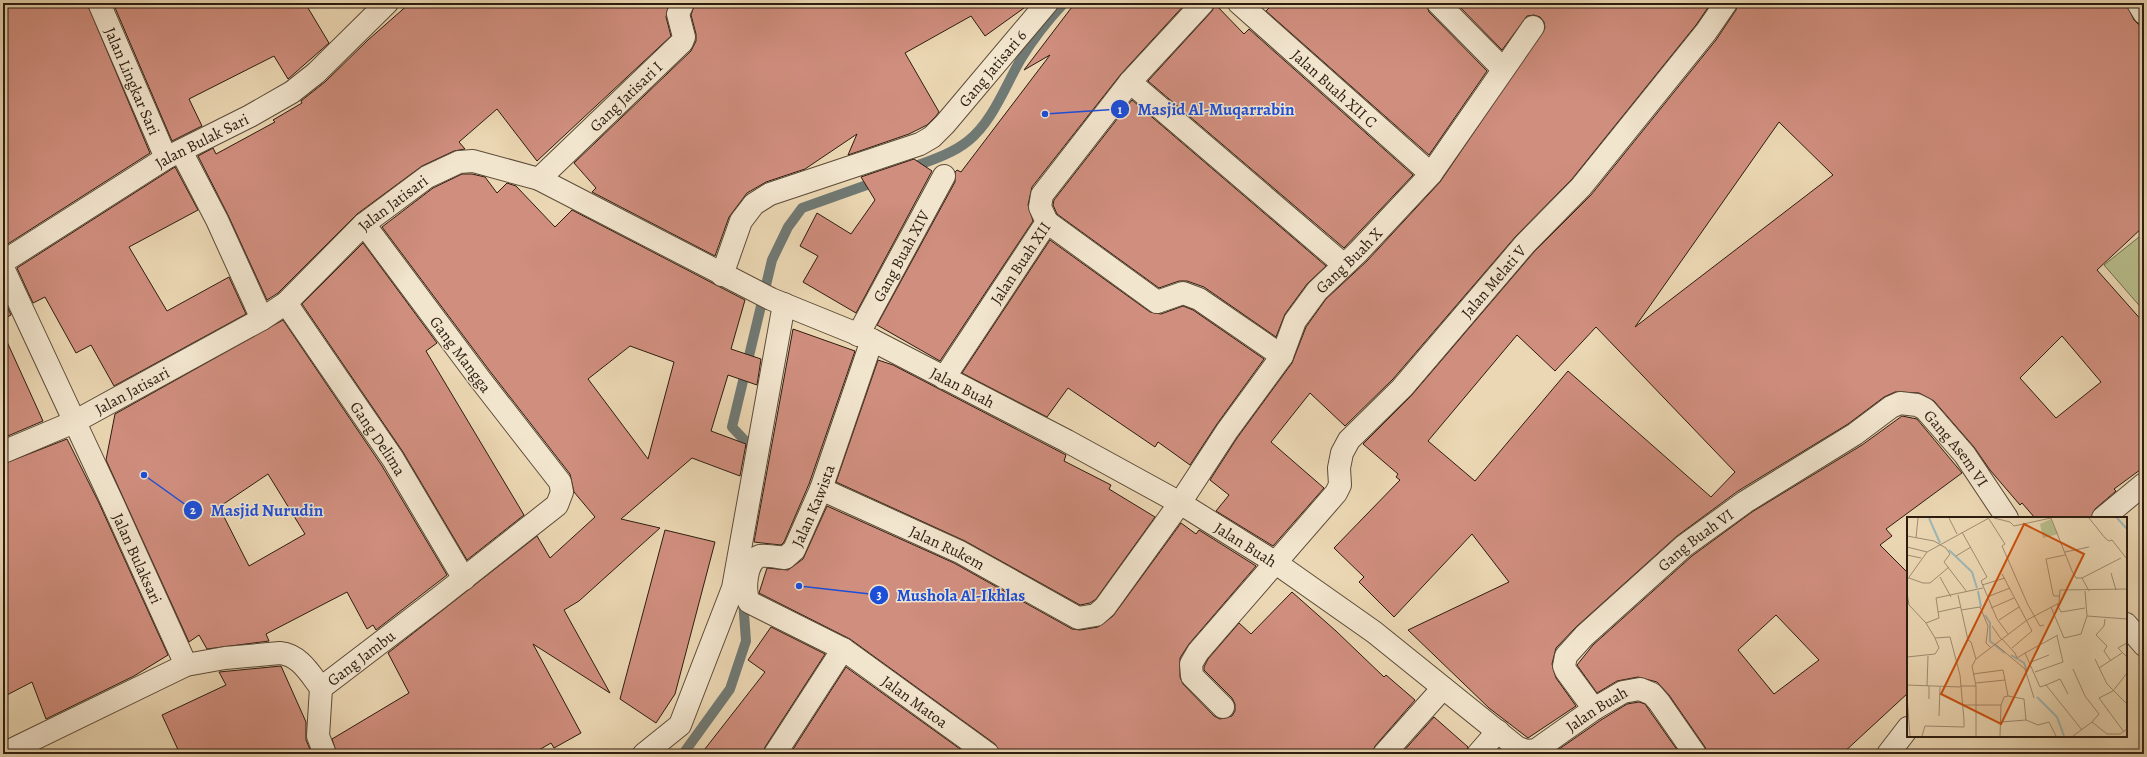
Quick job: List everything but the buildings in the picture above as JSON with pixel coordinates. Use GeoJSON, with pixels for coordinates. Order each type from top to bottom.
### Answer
{"type":"FeatureCollection","features":[{"type":"Feature","properties":{"kind":"street","name":"Jalan Lingkar Sari"},"geometry":{"type":"LineString","coordinates":[[99,3],[174,155],[217,220],[262,319]]}},
{"type":"Feature","properties":{"kind":"street","name":"Jalan Bulak Sari"},"geometry":{"type":"LineString","coordinates":[[3,262],[174,155],[250,116],[292,92],[316,73],[387,3]]}},
{"type":"Feature","properties":{"kind":"street","name":"Gang Jatisari I"},"geometry":{"type":"LineString","coordinates":[[540,179],[682,42],[684,36],[678,14],[683,3]]}},
{"type":"Feature","properties":{"kind":"street","name":"Gang Jatisari 6"},"geometry":{"type":"LineString","coordinates":[[722,275],[741,221],[754,204],[770,194],[920,144],[932,137],[1047,3]]}},
{"type":"Feature","properties":{"kind":"street","name":"Jalan Buah XII"},"geometry":{"type":"LineString","coordinates":[[944,378],[1047,222],[1040,207],[1042,195],[1130,82],[1203,3]]}},
{"type":"Feature","properties":{"kind":"street","name":"Jalan Buah XII C"},"geometry":{"type":"LineString","coordinates":[[1239,3],[1431,174]]}},
{"type":"Feature","properties":{"kind":"street"},"geometry":{"type":"LineString","coordinates":[[1438,3],[1503,69]]}},
{"type":"Feature","properties":{"kind":"street","name":"Jalan Melati V"},"geometry":{"type":"LineString","coordinates":[[1223,707],[1192,676],[1191,664],[1198,652],[1336,494],[1340,485],[1339,468],[1342,453],[1349,440],[1402,388],[1525,244],[1581,187],[1706,32],[1726,3]]}},
{"type":"Feature","properties":{"kind":"street"},"geometry":{"type":"LineString","coordinates":[[2138,3],[2144,13]]}},
{"type":"Feature","properties":{"kind":"street","name":"Gang Buah X"},"geometry":{"type":"LineString","coordinates":[[1180,503],[1227,431],[1282,356],[1295,321],[1317,291],[1343,264],[1358,252],[1431,174],[1533,27]]}},
{"type":"Feature","properties":{"kind":"street"},"geometry":{"type":"LineString","coordinates":[[1130,82],[1343,264]]}},
{"type":"Feature","properties":{"kind":"street","name":"Jalan Jatisari"},"geometry":{"type":"LineString","coordinates":[[3,452],[74,422],[262,319],[286,303],[364,224],[427,177],[459,162],[473,161],[540,179],[742,285]]}},
{"type":"Feature","properties":{"kind":"street","name":"Gang Buah XIV"},"geometry":{"type":"LineString","coordinates":[[865,337],[944,176]]}},
{"type":"Feature","properties":{"kind":"street"},"geometry":{"type":"LineString","coordinates":[[1047,222],[1157,302],[1183,293],[1199,299],[1282,356]]}},
{"type":"Feature","properties":{"kind":"street","name":"Gang Mangga"},"geometry":{"type":"LineString","coordinates":[[364,224],[479,378],[560,482]]}},
{"type":"Feature","properties":{"kind":"street","name":"Jalan Bulaksari"},"geometry":{"type":"LineString","coordinates":[[3,268],[186,665]]}},
{"type":"Feature","properties":{"kind":"street","name":"Jalan Buah"},"geometry":{"type":"LineString","coordinates":[[742,285],[778,302],[865,337],[1067,441],[1180,503],[1276,563],[1374,632],[1518,748],[1532,751],[1594,709],[1630,689],[1644,690],[1652,694],[1695,754]]}},
{"type":"Feature","properties":{"kind":"street"},"geometry":{"type":"LineString","coordinates":[[644,754],[680,725],[733,588],[778,302]]}},
{"type":"Feature","properties":{"kind":"street","name":"Gang Delima"},"geometry":{"type":"LineString","coordinates":[[286,303],[393,459],[464,579]]}},
{"type":"Feature","properties":{"kind":"street","name":"Jalan Kawista"},"geometry":{"type":"LineString","coordinates":[[843,649],[754,605],[749,602],[746,595],[749,567],[751,563],[760,556],[785,558],[790,555],[821,489],[865,337]]}},
{"type":"Feature","properties":{"kind":"street","name":"Gang Asem VI"},"geometry":{"type":"LineString","coordinates":[[1891,407],[1900,403],[1917,405],[1925,409],[1965,455],[2006,517]]}},
{"type":"Feature","properties":{"kind":"street","name":"Gang Buah VI"},"geometry":{"type":"LineString","coordinates":[[1594,709],[1566,671],[1564,666],[1568,653],[1584,636],[1684,546],[1744,502],[1854,434],[1891,407]]}},
{"type":"Feature","properties":{"kind":"street","name":"Gang Jambu"},"geometry":{"type":"LineString","coordinates":[[186,665],[225,658],[280,652],[288,654],[299,661],[321,688],[464,579],[557,505],[562,492],[560,482]]}},
{"type":"Feature","properties":{"kind":"street"},"geometry":{"type":"LineString","coordinates":[[2104,517],[2144,484]]}},
{"type":"Feature","properties":{"kind":"street","name":"Jalan Rukem"},"geometry":{"type":"LineString","coordinates":[[821,489],[960,552],[1078,618],[1096,615],[1105,608],[1180,503]]}},
{"type":"Feature","properties":{"kind":"street"},"geometry":{"type":"LineString","coordinates":[[2127,625],[2144,646]]}},
{"type":"Feature","properties":{"kind":"street"},"geometry":{"type":"LineString","coordinates":[[775,754],[843,649]]}},
{"type":"Feature","properties":{"kind":"street","name":"Jalan Matoa"},"geometry":{"type":"LineString","coordinates":[[843,649],[988,754]]}},
{"type":"Feature","properties":{"kind":"street"},"geometry":{"type":"LineString","coordinates":[[12,752],[186,665]]}},
{"type":"Feature","properties":{"kind":"street"},"geometry":{"type":"LineString","coordinates":[[321,688],[318,736],[325,754]]}},
{"type":"Feature","properties":{"kind":"street"},"geometry":{"type":"LineString","coordinates":[[1384,754],[1442,688]]}},
{"type":"Feature","properties":{"kind":"street"},"geometry":{"type":"LineString","coordinates":[[1888,754],[1907,729]]}},
{"type":"Feature","properties":{"kind":"street"},"geometry":{"type":"LineString","coordinates":[[1478,754],[1498,731]]}},
{"type":"Feature","properties":{"kind":"green space"},"geometry":{"type":"Polygon","coordinates":[[[2144,233],[2144,311],[2104,265],[2144,233]]]}},
{"type":"Feature","properties":{"kind":"waterway"},"geometry":{"type":"LineString","coordinates":[[910,168],[955,150],[977,133],[992,113],[1021,59],[1031,44],[1064,3]]}},
{"type":"Feature","properties":{"kind":"waterway"},"geometry":{"type":"LineString","coordinates":[[748,444],[732,427],[772,260],[788,227],[802,208],[878,181]]}},
{"type":"Feature","properties":{"kind":"waterway"},"geometry":{"type":"LineString","coordinates":[[683,754],[730,689],[746,641],[743,600]]}},
{"type":"Feature","properties":{"kind":"place","name":"Masjid Al-Muqarrabin"},"geometry":{"type":"Point","coordinates":[1045,114]}},
{"type":"Feature","properties":{"kind":"place","name":"Masjid Nurudin"},"geometry":{"type":"Point","coordinates":[144,475]}},
{"type":"Feature","properties":{"kind":"place","name":"Mushola Al-Ikhlas"},"geometry":{"type":"Point","coordinates":[799,586]}}]}
